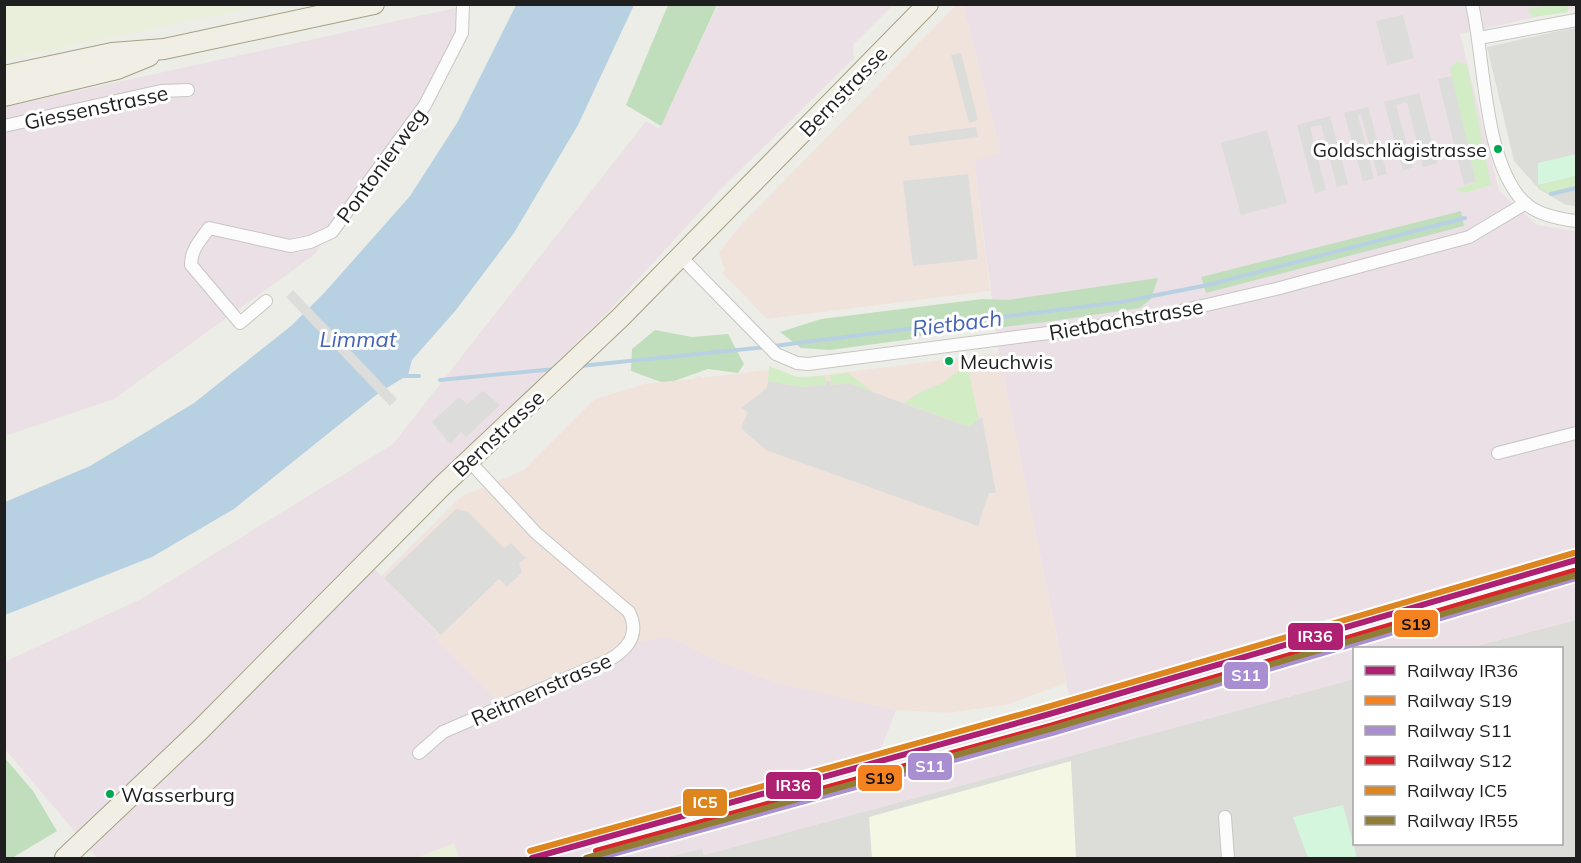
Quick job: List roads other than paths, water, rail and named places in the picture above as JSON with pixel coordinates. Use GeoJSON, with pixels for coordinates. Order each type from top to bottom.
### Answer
{"type":"FeatureCollection","features":[{"type":"Feature","properties":{"kind":"main road"},"geometry":{"type":"LineString","coordinates":[[4,76],[112,53],[164,50],[374,4]]}},
{"type":"Feature","properties":{"kind":"main road","name":"Bernstrasse"},"geometry":{"type":"LineString","coordinates":[[65,858],[200,730],[469,461],[584,353],[928,4]]}},
{"type":"Feature","properties":{"kind":"main road"},"geometry":{"type":"LineString","coordinates":[[4,96],[117,69],[164,50]]}},
{"type":"Feature","properties":{"kind":"street","name":"Pontonierweg"},"geometry":{"type":"LineString","coordinates":[[266,301],[240,323],[191,266],[191,254],[197,244],[209,228],[290,246],[310,243],[332,232],[425,105],[462,33],[463,4]]}},
{"type":"Feature","properties":{"kind":"street"},"geometry":{"type":"LineString","coordinates":[[1472,4],[1484,82],[1501,164],[1526,203],[1544,213],[1576,221]]}},
{"type":"Feature","properties":{"kind":"street"},"geometry":{"type":"LineString","coordinates":[[1479,38],[1576,20]]}},
{"type":"Feature","properties":{"kind":"street","name":"Giessenstrasse"},"geometry":{"type":"LineString","coordinates":[[4,126],[161,91],[188,90]]}},
{"type":"Feature","properties":{"kind":"street","name":"Rietbachstrasse"},"geometry":{"type":"LineString","coordinates":[[681,257],[776,354],[797,363],[834,361],[1076,330],[1172,313],[1276,289],[1469,237],[1526,203]]}},
{"type":"Feature","properties":{"kind":"street"},"geometry":{"type":"LineString","coordinates":[[1498,453],[1576,433]]}},
{"type":"Feature","properties":{"kind":"street","name":"Reitmenstrasse"},"geometry":{"type":"LineString","coordinates":[[419,753],[443,732],[609,660],[624,651],[633,638],[634,627],[628,612],[536,533],[469,461]]}},
{"type":"Feature","properties":{"kind":"street"},"geometry":{"type":"LineString","coordinates":[[1225,818],[1228,858]]}},
{"type":"Feature","properties":{"kind":"water","name":"Limmat"},"geometry":{"type":"Polygon","coordinates":[[[516,5],[634,5],[578,125],[514,233],[456,310],[412,360],[408,375],[380,392],[234,509],[152,557],[5,615],[5,502],[90,466],[194,403],[291,326],[325,292],[410,196],[457,123],[516,5]]]}},
{"type":"Feature","properties":{"kind":"waterway","name":"Rietbach"},"geometry":{"type":"LineString","coordinates":[[1551,194],[1576,188]]}},
{"type":"Feature","properties":{"kind":"waterway","name":"Rietbach"},"geometry":{"type":"LineString","coordinates":[[774,346],[1121,302],[1208,285],[1465,218]]}},
{"type":"Feature","properties":{"kind":"waterway","name":"Rietbach"},"geometry":{"type":"LineString","coordinates":[[580,366],[766,347]]}},
{"type":"Feature","properties":{"kind":"waterway","name":"Rietbach"},"geometry":{"type":"LineString","coordinates":[[440,380],[555,369]]}},
{"type":"Feature","properties":{"kind":"waterway","name":"Rietbach"},"geometry":{"type":"LineString","coordinates":[[404,376],[419,376]]}},
{"type":"Feature","properties":{"kind":"rail line","name":"IC5"},"geometry":{"type":"LineString","coordinates":[[530,851],[1044,708],[1574,553]]}},
{"type":"Feature","properties":{"kind":"rail line","name":"IR36"},"geometry":{"type":"LineString","coordinates":[[532,858],[1046,715],[1576,560]]}},
{"type":"Feature","properties":{"kind":"rail line","name":"S12"},"geometry":{"type":"LineString","coordinates":[[596,851],[1050,726],[1574,571]]}},
{"type":"Feature","properties":{"kind":"rail line","name":"IR55"},"geometry":{"type":"LineString","coordinates":[[586,858],[1050,729],[1576,575]]}},
{"type":"Feature","properties":{"kind":"rail line","name":"S19"},"geometry":{"type":"LineString","coordinates":[[589,858],[1050,731],[1576,577]]}},
{"type":"Feature","properties":{"kind":"rail line","name":"S11"},"geometry":{"type":"LineString","coordinates":[[598,858],[1052,733],[1576,578]]}},
{"type":"Feature","properties":{"kind":"place","name":"Goldschlägistrasse"},"geometry":{"type":"Point","coordinates":[1498,149]}},
{"type":"Feature","properties":{"kind":"place","name":"Meuchwis"},"geometry":{"type":"Point","coordinates":[949,361]}},
{"type":"Feature","properties":{"kind":"place","name":"Wasserburg"},"geometry":{"type":"Point","coordinates":[110,794]}}]}
